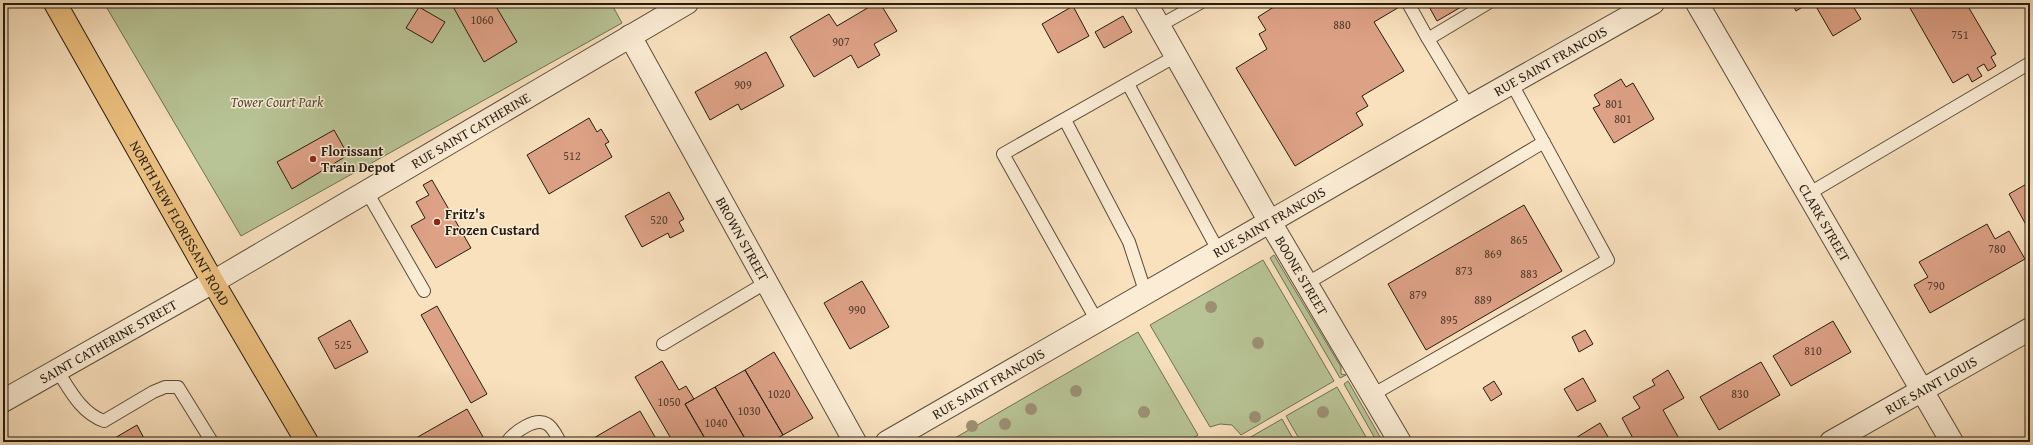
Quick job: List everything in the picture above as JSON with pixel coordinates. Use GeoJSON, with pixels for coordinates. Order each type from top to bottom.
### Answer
{"type":"FeatureCollection","features":[{"type":"Feature","properties":{"kind":"main road","name":"NORTH NEW FLORISSANT ROAD"},"geometry":{"type":"LineString","coordinates":[[55,3],[213,282],[308,442]]}},
{"type":"Feature","properties":{"kind":"street","name":"RUE SAINT CATHERINE"},"geometry":{"type":"LineString","coordinates":[[213,282],[687,3]]}},
{"type":"Feature","properties":{"kind":"street","name":"BOONE STREET"},"geometry":{"type":"LineString","coordinates":[[1146,3],[1270,222],[1400,442]]}},
{"type":"Feature","properties":{"kind":"street","name":"RUE SAINT FRANCOIS"},"geometry":{"type":"LineString","coordinates":[[887,442],[1469,107],[1653,3]]}},
{"type":"Feature","properties":{"kind":"street","name":"CLARK STREET"},"geometry":{"type":"LineString","coordinates":[[1697,3],[1952,442]]}},
{"type":"Feature","properties":{"kind":"street","name":"BROWN STREET"},"geometry":{"type":"LineString","coordinates":[[630,36],[855,442]]}},
{"type":"Feature","properties":{"kind":"street","name":"SAINT CATHERINE STREET"},"geometry":{"type":"LineString","coordinates":[[3,401],[213,282]]}},
{"type":"Feature","properties":{"kind":"street","name":"RUE SAINT LOUIS"},"geometry":{"type":"LineString","coordinates":[[1831,442],[2030,329]]}},
{"type":"Feature","properties":{"kind":"lane"},"geometry":{"type":"LineString","coordinates":[[1159,26],[1200,3]]}},
{"type":"Feature","properties":{"kind":"lane"},"geometry":{"type":"LineString","coordinates":[[1408,3],[1469,107]]}},
{"type":"Feature","properties":{"kind":"lane"},"geometry":{"type":"LineString","coordinates":[[1428,39],[1488,3]]}},
{"type":"Feature","properties":{"kind":"lane"},"geometry":{"type":"LineString","coordinates":[[1098,321],[1003,154],[1176,56]]}},
{"type":"Feature","properties":{"kind":"lane"},"geometry":{"type":"LineString","coordinates":[[1808,194],[2030,63]]}},
{"type":"Feature","properties":{"kind":"lane"},"geometry":{"type":"LineString","coordinates":[[1128,84],[1219,252]]}},
{"type":"Feature","properties":{"kind":"lane"},"geometry":{"type":"LineString","coordinates":[[1372,395],[1608,260],[1512,84]]}},
{"type":"Feature","properties":{"kind":"lane"},"geometry":{"type":"LineString","coordinates":[[1065,120],[1129,242],[1146,294]]}},
{"type":"Feature","properties":{"kind":"lane"},"geometry":{"type":"LineString","coordinates":[[1306,284],[1544,142]]}},
{"type":"Feature","properties":{"kind":"lane"},"geometry":{"type":"LineString","coordinates":[[367,192],[424,291]]}},
{"type":"Feature","properties":{"kind":"lane"},"geometry":{"type":"LineString","coordinates":[[663,344],[767,282]]}},
{"type":"Feature","properties":{"kind":"lane"},"geometry":{"type":"LineString","coordinates":[[57,370],[79,404],[93,417],[104,422],[152,392],[165,387],[178,386],[212,442]]}},
{"type":"Feature","properties":{"kind":"lane"},"geometry":{"type":"LineString","coordinates":[[507,442],[512,435],[535,422],[542,422],[549,425],[560,442]]}},
{"type":"Feature","properties":{"kind":"green space","name":"Tower Court Park"},"geometry":{"type":"Polygon","coordinates":[[[104,3],[611,3],[622,23],[241,236],[104,3]]]}},
{"type":"Feature","properties":{"kind":"green space"},"geometry":{"type":"Polygon","coordinates":[[[1274,255],[1341,367],[1341,374],[1346,375],[1340,378],[1270,258],[1274,255]]]}},
{"type":"Feature","properties":{"kind":"green space"},"geometry":{"type":"Polygon","coordinates":[[[1263,260],[1334,381],[1241,435],[1232,425],[1220,424],[1210,427],[1150,325],[1263,260]]]}},
{"type":"Feature","properties":{"kind":"green space"},"geometry":{"type":"Polygon","coordinates":[[[1138,332],[1198,435],[1187,442],[948,442],[1138,332]]]}},
{"type":"Feature","properties":{"kind":"green space"},"geometry":{"type":"Polygon","coordinates":[[[1348,381],[1383,442],[1377,442],[1344,384],[1348,381]]]}},
{"type":"Feature","properties":{"kind":"green space"},"geometry":{"type":"Polygon","coordinates":[[[1337,387],[1369,442],[1301,442],[1286,416],[1337,387]]]}},
{"type":"Feature","properties":{"kind":"green space"},"geometry":{"type":"Polygon","coordinates":[[[1282,419],[1295,442],[1242,442],[1282,419]]]}},
{"type":"Feature","properties":{"kind":"building"},"geometry":{"type":"Polygon","coordinates":[[[451,3],[494,3],[517,42],[484,62],[451,3]]]}},
{"type":"Feature","properties":{"kind":"building"},"geometry":{"type":"Polygon","coordinates":[[[876,3],[880,3],[897,31],[874,44],[880,55],[858,68],[851,55],[814,77],[790,37],[829,14],[837,26],[876,3]]]}},
{"type":"Feature","properties":{"kind":"building"},"geometry":{"type":"Polygon","coordinates":[[[1280,3],[1406,3],[1374,22],[1404,71],[1362,96],[1368,106],[1356,113],[1363,125],[1295,166],[1236,68],[1267,49],[1259,34],[1266,30],[1258,17],[1280,3]]]}},
{"type":"Feature","properties":{"kind":"building"},"geometry":{"type":"Polygon","coordinates":[[[1427,3],[1468,3],[1437,21],[1427,3]]]}},
{"type":"Feature","properties":{"kind":"building"},"geometry":{"type":"Polygon","coordinates":[[[1792,3],[1809,3],[1796,11],[1792,3]]]}},
{"type":"Feature","properties":{"kind":"building"},"geometry":{"type":"Polygon","coordinates":[[[1814,3],[1851,3],[1861,19],[1833,36],[1814,3]]]}},
{"type":"Feature","properties":{"kind":"building"},"geometry":{"type":"Polygon","coordinates":[[[1918,3],[1966,3],[1996,54],[1991,57],[1996,66],[1988,71],[1984,64],[1977,68],[1982,76],[1972,82],[1968,74],[1953,83],[1910,8],[1918,3]]]}},
{"type":"Feature","properties":{"kind":"building"},"geometry":{"type":"Polygon","coordinates":[[[1073,6],[1089,36],[1058,53],[1042,24],[1073,6]]]}},
{"type":"Feature","properties":{"kind":"building"},"geometry":{"type":"Polygon","coordinates":[[[419,7],[445,22],[432,43],[406,28],[419,7]]]}},
{"type":"Feature","properties":{"kind":"building"},"geometry":{"type":"Polygon","coordinates":[[[1123,16],[1132,32],[1104,48],[1095,32],[1123,16]]]}},
{"type":"Feature","properties":{"kind":"building"},"geometry":{"type":"Polygon","coordinates":[[[766,52],[784,86],[741,110],[738,104],[710,120],[695,92],[766,52]]]}},
{"type":"Feature","properties":{"kind":"building"},"geometry":{"type":"Polygon","coordinates":[[[1621,79],[1626,87],[1633,83],[1654,119],[1614,143],[1593,108],[1600,105],[1594,95],[1621,79]]]}},
{"type":"Feature","properties":{"kind":"building"},"geometry":{"type":"Polygon","coordinates":[[[589,118],[597,132],[601,129],[609,142],[605,144],[612,157],[549,194],[527,155],[589,118]]]}},
{"type":"Feature","properties":{"kind":"building","name":"Florissant Train Depot"},"geometry":{"type":"Polygon","coordinates":[[[334,130],[348,155],[292,189],[277,162],[334,130]]]}},
{"type":"Feature","properties":{"kind":"building","name":"Fritz's Frozen Custard"},"geometry":{"type":"Polygon","coordinates":[[[432,180],[471,248],[436,268],[411,226],[425,218],[416,202],[429,195],[423,185],[432,180]]]}},
{"type":"Feature","properties":{"kind":"building"},"geometry":{"type":"Polygon","coordinates":[[[2030,182],[2030,232],[2009,194],[2030,182]]]}},
{"type":"Feature","properties":{"kind":"building"},"geometry":{"type":"Polygon","coordinates":[[[669,192],[684,219],[679,222],[684,231],[670,238],[668,233],[642,247],[625,216],[669,192]]]}},
{"type":"Feature","properties":{"kind":"building"},"geometry":{"type":"Polygon","coordinates":[[[1524,205],[1562,271],[1426,350],[1388,284],[1524,205]]]}},
{"type":"Feature","properties":{"kind":"building"},"geometry":{"type":"Polygon","coordinates":[[[1987,224],[1995,239],[2009,231],[2025,259],[1930,313],[1914,285],[1928,277],[1919,262],[1987,224]]]}},
{"type":"Feature","properties":{"kind":"building"},"geometry":{"type":"Polygon","coordinates":[[[862,281],[889,327],[850,349],[824,303],[862,281]]]}},
{"type":"Feature","properties":{"kind":"building"},"geometry":{"type":"Polygon","coordinates":[[[437,306],[487,394],[471,403],[421,315],[437,306]]]}},
{"type":"Feature","properties":{"kind":"building"},"geometry":{"type":"Polygon","coordinates":[[[350,320],[368,352],[335,369],[318,338],[350,320]]]}},
{"type":"Feature","properties":{"kind":"building"},"geometry":{"type":"Polygon","coordinates":[[[1833,321],[1851,352],[1791,386],[1773,356],[1833,321]]]}},
{"type":"Feature","properties":{"kind":"building"},"geometry":{"type":"Polygon","coordinates":[[[1585,330],[1593,344],[1579,352],[1572,337],[1585,330]]]}},
{"type":"Feature","properties":{"kind":"building"},"geometry":{"type":"Polygon","coordinates":[[[774,352],[813,418],[783,435],[745,370],[774,352]]]}},
{"type":"Feature","properties":{"kind":"building"},"geometry":{"type":"Polygon","coordinates":[[[662,361],[679,390],[686,386],[694,399],[685,404],[707,442],[673,442],[635,377],[662,361]]]}},
{"type":"Feature","properties":{"kind":"building"},"geometry":{"type":"Polygon","coordinates":[[[1761,362],[1780,395],[1719,430],[1700,397],[1761,362]]]}},
{"type":"Feature","properties":{"kind":"building"},"geometry":{"type":"Polygon","coordinates":[[[745,370],[783,435],[770,442],[747,442],[715,387],[745,370]]]}},
{"type":"Feature","properties":{"kind":"building"},"geometry":{"type":"Polygon","coordinates":[[[1668,370],[1684,398],[1663,410],[1681,442],[1635,442],[1622,418],[1640,408],[1633,397],[1655,385],[1652,380],[1668,370]]]}},
{"type":"Feature","properties":{"kind":"building"},"geometry":{"type":"Polygon","coordinates":[[[1583,378],[1596,401],[1577,411],[1564,389],[1583,378]]]}},
{"type":"Feature","properties":{"kind":"building"},"geometry":{"type":"Polygon","coordinates":[[[1494,381],[1502,394],[1491,401],[1483,388],[1494,381]]]}},
{"type":"Feature","properties":{"kind":"building"},"geometry":{"type":"Polygon","coordinates":[[[715,387],[747,442],[707,442],[685,404],[715,387]]]}},
{"type":"Feature","properties":{"kind":"building"},"geometry":{"type":"Polygon","coordinates":[[[467,409],[486,442],[409,442],[467,409]]]}},
{"type":"Feature","properties":{"kind":"building"},"geometry":{"type":"Polygon","coordinates":[[[640,411],[658,442],[587,442],[640,411]]]}},
{"type":"Feature","properties":{"kind":"building"},"geometry":{"type":"Polygon","coordinates":[[[1600,423],[1611,442],[1576,442],[1574,439],[1600,423]]]}},
{"type":"Feature","properties":{"kind":"building"},"geometry":{"type":"Polygon","coordinates":[[[137,425],[146,442],[108,442],[137,425]]]}},
{"type":"Feature","properties":{"kind":"place","name":"Florissant Train Depot"},"geometry":{"type":"Point","coordinates":[313,159]}},
{"type":"Feature","properties":{"kind":"place","name":"Fritz's Frozen Custard"},"geometry":{"type":"Point","coordinates":[437,222]}}]}
